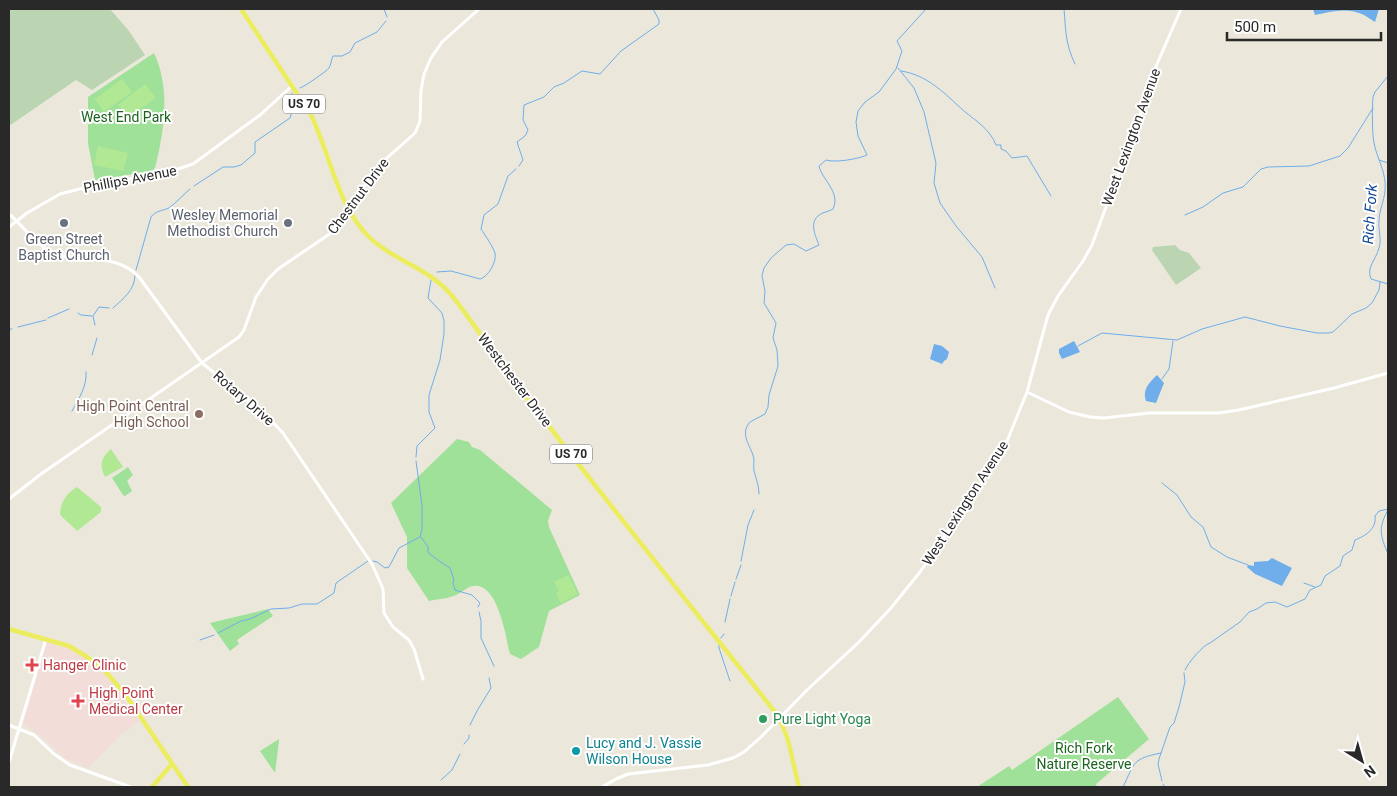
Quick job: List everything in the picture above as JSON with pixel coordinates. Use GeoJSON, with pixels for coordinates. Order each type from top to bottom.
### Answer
{"type":"FeatureCollection","features":[{"type":"Feature","properties":{"kind":"main road","name":"Westchester Drive"},"geometry":{"type":"LineString","coordinates":[[241,9],[311,116],[320,133],[348,209],[364,231],[380,246],[425,271],[450,293],[515,382],[779,717],[788,740],[800,787]]}},
{"type":"Feature","properties":{"kind":"main road"},"geometry":{"type":"LineString","coordinates":[[9,629],[69,646],[92,660],[111,676],[188,787]]}},
{"type":"Feature","properties":{"kind":"main road"},"geometry":{"type":"LineString","coordinates":[[152,787],[172,764]]}},
{"type":"Feature","properties":{"kind":"street","name":"Chestnut Drive"},"geometry":{"type":"LineString","coordinates":[[9,499],[41,474],[242,334],[256,297],[272,274],[328,237],[379,165],[415,133],[420,121],[421,91],[424,74],[431,58],[442,42],[478,9]]}},
{"type":"Feature","properties":{"kind":"street","name":"West Lexington Avenue"},"geometry":{"type":"LineString","coordinates":[[602,787],[618,778],[636,773],[708,765],[733,758],[754,744],[779,717],[870,631],[920,572],[1003,450],[1027,392],[1048,315],[1058,296],[1092,245],[1157,64],[1181,9]]}},
{"type":"Feature","properties":{"kind":"street","name":"Phillips Avenue"},"geometry":{"type":"LineString","coordinates":[[9,226],[60,194],[90,186],[169,172],[193,164],[260,115],[293,86]]}},
{"type":"Feature","properties":{"kind":"street","name":"Rotary Drive"},"geometry":{"type":"LineString","coordinates":[[9,214],[51,252],[63,256],[110,261],[131,270],[140,278],[202,363],[275,424],[306,466],[377,574],[383,589],[384,613],[393,627],[409,640],[414,649],[423,679]]}},
{"type":"Feature","properties":{"kind":"street"},"geometry":{"type":"LineString","coordinates":[[1027,392],[1069,412],[1090,417],[1218,413],[1239,410],[1388,373]]}},
{"type":"Feature","properties":{"kind":"street"},"geometry":{"type":"LineString","coordinates":[[9,762],[46,639]]}},
{"type":"Feature","properties":{"kind":"street"},"geometry":{"type":"LineString","coordinates":[[9,725],[34,735],[54,754],[70,765],[132,787]]}},
{"type":"Feature","properties":{"kind":"shaded area","name":"High Point Medical Center"},"geometry":{"type":"Polygon","coordinates":[[[47,642],[83,656],[105,673],[139,721],[118,737],[88,768],[64,758],[45,739],[23,724],[47,642]]]}},
{"type":"Feature","properties":{"kind":"green space"},"geometry":{"type":"Polygon","coordinates":[[[9,9],[110,9],[129,31],[145,55],[92,90],[76,80],[9,126],[9,9]]]}},
{"type":"Feature","properties":{"kind":"green space","name":"West End Park"},"geometry":{"type":"Polygon","coordinates":[[[154,53],[163,81],[164,96],[163,125],[155,168],[152,171],[95,180],[88,143],[88,97],[154,53]]]}},
{"type":"Feature","properties":{"kind":"green space"},"geometry":{"type":"Polygon","coordinates":[[[122,79],[132,92],[104,112],[95,99],[122,79]]]}},
{"type":"Feature","properties":{"kind":"green space"},"geometry":{"type":"Polygon","coordinates":[[[145,84],[156,98],[128,118],[118,105],[145,84]]]}},
{"type":"Feature","properties":{"kind":"green space"},"geometry":{"type":"Polygon","coordinates":[[[98,146],[128,153],[123,171],[94,165],[98,146]]]}},
{"type":"Feature","properties":{"kind":"green space"},"geometry":{"type":"Polygon","coordinates":[[[1175,245],[1180,250],[1189,253],[1201,268],[1176,285],[1152,250],[1153,247],[1175,245]]]}},
{"type":"Feature","properties":{"kind":"green space"},"geometry":{"type":"Polygon","coordinates":[[[457,439],[469,442],[472,447],[480,450],[552,510],[548,521],[549,527],[580,595],[549,611],[539,647],[521,659],[510,654],[495,601],[482,587],[473,586],[453,596],[429,601],[407,568],[407,537],[391,503],[457,439]]]}},
{"type":"Feature","properties":{"kind":"green space"},"geometry":{"type":"Polygon","coordinates":[[[111,449],[123,467],[105,477],[102,462],[105,455],[111,449]]]}},
{"type":"Feature","properties":{"kind":"green space"},"geometry":{"type":"Polygon","coordinates":[[[128,467],[133,475],[127,481],[132,491],[125,496],[112,478],[128,467]]]}},
{"type":"Feature","properties":{"kind":"green space"},"geometry":{"type":"Polygon","coordinates":[[[77,487],[101,507],[101,512],[77,531],[60,514],[65,498],[77,487]]]}},
{"type":"Feature","properties":{"kind":"green space"},"geometry":{"type":"Polygon","coordinates":[[[568,575],[578,594],[561,603],[556,593],[559,591],[554,582],[568,575]]]}},
{"type":"Feature","properties":{"kind":"green space"},"geometry":{"type":"Polygon","coordinates":[[[268,609],[273,616],[237,640],[239,644],[230,651],[210,623],[268,609]]]}},
{"type":"Feature","properties":{"kind":"green space","name":"Rich Fork Nature Reserve"},"geometry":{"type":"Polygon","coordinates":[[[1118,697],[1149,739],[1096,784],[1097,787],[977,787],[1009,766],[1012,770],[1118,697]]]}},
{"type":"Feature","properties":{"kind":"green space"},"geometry":{"type":"Polygon","coordinates":[[[279,739],[279,741],[275,773],[260,751],[279,739]]]}},
{"type":"Feature","properties":{"kind":"water"},"geometry":{"type":"Polygon","coordinates":[[[1313,9],[1379,9],[1375,22],[1364,15],[1352,11],[1334,11],[1315,15],[1313,9]]]}},
{"type":"Feature","properties":{"kind":"water"},"geometry":{"type":"Polygon","coordinates":[[[1074,341],[1080,352],[1062,359],[1059,349],[1074,341]]]}},
{"type":"Feature","properties":{"kind":"water"},"geometry":{"type":"Polygon","coordinates":[[[934,344],[942,346],[949,352],[947,359],[942,364],[930,359],[934,344]]]}},
{"type":"Feature","properties":{"kind":"water"},"geometry":{"type":"Polygon","coordinates":[[[1157,375],[1164,383],[1156,403],[1146,401],[1146,390],[1157,375]]]}},
{"type":"Feature","properties":{"kind":"water"},"geometry":{"type":"Polygon","coordinates":[[[1272,558],[1292,568],[1282,586],[1255,574],[1247,567],[1248,565],[1254,566],[1254,562],[1268,561],[1272,558]]]}},
{"type":"Feature","properties":{"kind":"waterway"},"geometry":{"type":"LineString","coordinates":[[384,9],[387,17]]}},
{"type":"Feature","properties":{"kind":"waterway"},"geometry":{"type":"LineString","coordinates":[[519,166],[523,160],[517,142],[525,136],[528,130],[523,120],[524,105],[544,97],[554,87],[582,71],[600,74],[621,51],[659,24],[653,9]]}},
{"type":"Feature","properties":{"kind":"waterway"},"geometry":{"type":"LineString","coordinates":[[759,494],[754,471],[754,457],[746,438],[746,430],[750,422],[765,414],[778,366],[777,350],[773,338],[776,323],[764,303],[765,291],[762,276],[764,268],[771,258],[786,245],[794,244],[806,251],[819,245],[814,230],[815,219],[833,209],[835,203],[833,192],[819,166],[826,160],[846,160],[867,155],[858,136],[856,122],[858,111],[865,102],[879,92],[896,69],[902,51],[897,41],[926,9]]}},
{"type":"Feature","properties":{"kind":"waterway"},"geometry":{"type":"LineString","coordinates":[[1064,9],[1068,43],[1075,64]]}},
{"type":"Feature","properties":{"kind":"waterway"},"geometry":{"type":"LineString","coordinates":[[300,88],[327,70],[330,67],[333,56],[342,56],[350,52],[355,43],[377,32],[386,21]]}},
{"type":"Feature","properties":{"kind":"waterway"},"geometry":{"type":"LineString","coordinates":[[898,68],[914,88],[924,112],[936,163],[934,183],[940,203],[982,257],[995,288]]}},
{"type":"Feature","properties":{"kind":"waterway"},"geometry":{"type":"LineString","coordinates":[[901,71],[911,73],[936,86],[982,126],[990,134],[996,145],[1001,145],[1001,149],[1006,151],[1012,158],[1027,156],[1051,196]]}},
{"type":"Feature","properties":{"kind":"waterway","name":"Rich Fork"},"geometry":{"type":"LineString","coordinates":[[1388,76],[1373,97],[1373,139],[1385,184],[1379,217],[1380,245],[1370,271],[1371,279],[1388,284]]}},
{"type":"Feature","properties":{"kind":"waterway"},"geometry":{"type":"LineString","coordinates":[[194,186],[223,167],[241,165],[255,153],[255,142],[290,118],[292,93]]}},
{"type":"Feature","properties":{"kind":"waterway"},"geometry":{"type":"LineString","coordinates":[[1185,215],[1203,207],[1223,193],[1243,187],[1261,169],[1268,167],[1309,166],[1340,156],[1348,148],[1373,108]]}},
{"type":"Feature","properties":{"kind":"waterway","name":"Rich Fork"},"geometry":{"type":"LineString","coordinates":[[1379,160],[1388,163]]}},
{"type":"Feature","properties":{"kind":"waterway"},"geometry":{"type":"LineString","coordinates":[[437,272],[451,271],[480,279],[489,272],[495,261],[495,253],[481,229],[484,215],[498,204],[508,176],[516,169]]}},
{"type":"Feature","properties":{"kind":"waterway"},"geometry":{"type":"LineString","coordinates":[[136,270],[151,217],[157,212],[169,208],[190,189]]}},
{"type":"Feature","properties":{"kind":"waterway"},"geometry":{"type":"LineString","coordinates":[[113,308],[131,290],[135,275]]}},
{"type":"Feature","properties":{"kind":"waterway"},"geometry":{"type":"LineString","coordinates":[[416,457],[417,446],[435,428],[429,412],[429,395],[440,360],[444,334],[442,313],[428,298],[431,280]]}},
{"type":"Feature","properties":{"kind":"waterway"},"geometry":{"type":"LineString","coordinates":[[1078,346],[1102,333],[1177,340],[1202,329],[1245,317],[1280,326],[1317,333],[1329,333],[1333,332],[1352,314],[1372,303],[1379,290],[1380,282]]}},
{"type":"Feature","properties":{"kind":"waterway"},"geometry":{"type":"LineString","coordinates":[[95,325],[93,316],[99,307],[109,308]]}},
{"type":"Feature","properties":{"kind":"waterway"},"geometry":{"type":"LineString","coordinates":[[48,318],[69,309]]}},
{"type":"Feature","properties":{"kind":"waterway"},"geometry":{"type":"LineString","coordinates":[[78,313],[92,316]]}},
{"type":"Feature","properties":{"kind":"waterway"},"geometry":{"type":"LineString","coordinates":[[18,327],[46,320]]}},
{"type":"Feature","properties":{"kind":"waterway"},"geometry":{"type":"LineString","coordinates":[[92,355],[97,338]]}},
{"type":"Feature","properties":{"kind":"waterway"},"geometry":{"type":"LineString","coordinates":[[1162,379],[1169,369],[1173,341]]}},
{"type":"Feature","properties":{"kind":"waterway"},"geometry":{"type":"LineString","coordinates":[[72,411],[84,388],[86,372]]}},
{"type":"Feature","properties":{"kind":"waterway"},"geometry":{"type":"LineString","coordinates":[[373,561],[385,568],[389,567],[399,548],[420,537],[422,505],[416,461]]}},
{"type":"Feature","properties":{"kind":"waterway"},"geometry":{"type":"LineString","coordinates":[[1162,483],[1177,495],[1191,517],[1203,527],[1211,547],[1227,557],[1248,565]]}},
{"type":"Feature","properties":{"kind":"waterway"},"geometry":{"type":"LineString","coordinates":[[1185,670],[1192,659],[1204,647],[1240,622],[1249,612],[1266,603],[1275,602],[1287,607],[1305,599],[1310,590],[1321,585],[1325,576],[1340,566],[1343,556],[1352,550],[1355,540],[1372,528],[1375,516],[1379,511],[1388,509]]}},
{"type":"Feature","properties":{"kind":"waterway"},"geometry":{"type":"LineString","coordinates":[[741,561],[748,525],[754,510]]}},
{"type":"Feature","properties":{"kind":"waterway","name":"Rich Fork"},"geometry":{"type":"LineString","coordinates":[[1388,510],[1381,527],[1383,542],[1388,554]]}},
{"type":"Feature","properties":{"kind":"waterway"},"geometry":{"type":"LineString","coordinates":[[421,537],[428,547],[428,552],[450,568],[455,590],[472,595],[480,603],[478,607]]}},
{"type":"Feature","properties":{"kind":"waterway"},"geometry":{"type":"LineString","coordinates":[[218,633],[271,609],[289,608],[302,604],[317,604],[334,593],[336,583],[368,561]]}},
{"type":"Feature","properties":{"kind":"waterway"},"geometry":{"type":"LineString","coordinates":[[736,579],[741,565]]}},
{"type":"Feature","properties":{"kind":"waterway"},"geometry":{"type":"LineString","coordinates":[[731,596],[735,582]]}},
{"type":"Feature","properties":{"kind":"waterway"},"geometry":{"type":"LineString","coordinates":[[1304,583],[1315,587]]}},
{"type":"Feature","properties":{"kind":"waterway"},"geometry":{"type":"LineString","coordinates":[[725,622],[730,599]]}},
{"type":"Feature","properties":{"kind":"waterway"},"geometry":{"type":"LineString","coordinates":[[479,612],[481,638],[494,666]]}},
{"type":"Feature","properties":{"kind":"waterway"},"geometry":{"type":"LineString","coordinates":[[721,638],[724,634]]}},
{"type":"Feature","properties":{"kind":"waterway"},"geometry":{"type":"LineString","coordinates":[[200,640],[214,635]]}},
{"type":"Feature","properties":{"kind":"waterway"},"geometry":{"type":"LineString","coordinates":[[719,644],[730,681]]}},
{"type":"Feature","properties":{"kind":"waterway"},"geometry":{"type":"LineString","coordinates":[[1162,781],[1158,764],[1159,759],[1179,707],[1185,682],[1184,673]]}},
{"type":"Feature","properties":{"kind":"waterway"},"geometry":{"type":"LineString","coordinates":[[470,725],[491,688],[489,678]]}},
{"type":"Feature","properties":{"kind":"waterway"},"geometry":{"type":"LineString","coordinates":[[464,744],[469,735]]}},
{"type":"Feature","properties":{"kind":"waterway"},"geometry":{"type":"LineString","coordinates":[[1123,787],[1135,763],[1144,757],[1161,753]]}},
{"type":"Feature","properties":{"kind":"waterway"},"geometry":{"type":"LineString","coordinates":[[441,780],[452,770],[460,754]]}},
{"type":"Feature","properties":{"kind":"place","name":"Green Street Baptist Church"},"geometry":{"type":"Point","coordinates":[64,223]}},
{"type":"Feature","properties":{"kind":"place","name":"Wesley Memorial Methodist Church"},"geometry":{"type":"Point","coordinates":[288,223]}},
{"type":"Feature","properties":{"kind":"place","name":"High Point Central High School"},"geometry":{"type":"Point","coordinates":[199,414]}},
{"type":"Feature","properties":{"kind":"place","name":"Hanger Clinic"},"geometry":{"type":"Point","coordinates":[32,665]}},
{"type":"Feature","properties":{"kind":"place","name":"High Point Medical Center"},"geometry":{"type":"Point","coordinates":[78,701]}},
{"type":"Feature","properties":{"kind":"place","name":"Pure Light Yoga"},"geometry":{"type":"Point","coordinates":[763,719]}},
{"type":"Feature","properties":{"kind":"place","name":"Lucy and J. Vassie Wilson House"},"geometry":{"type":"Point","coordinates":[576,751]}}]}
